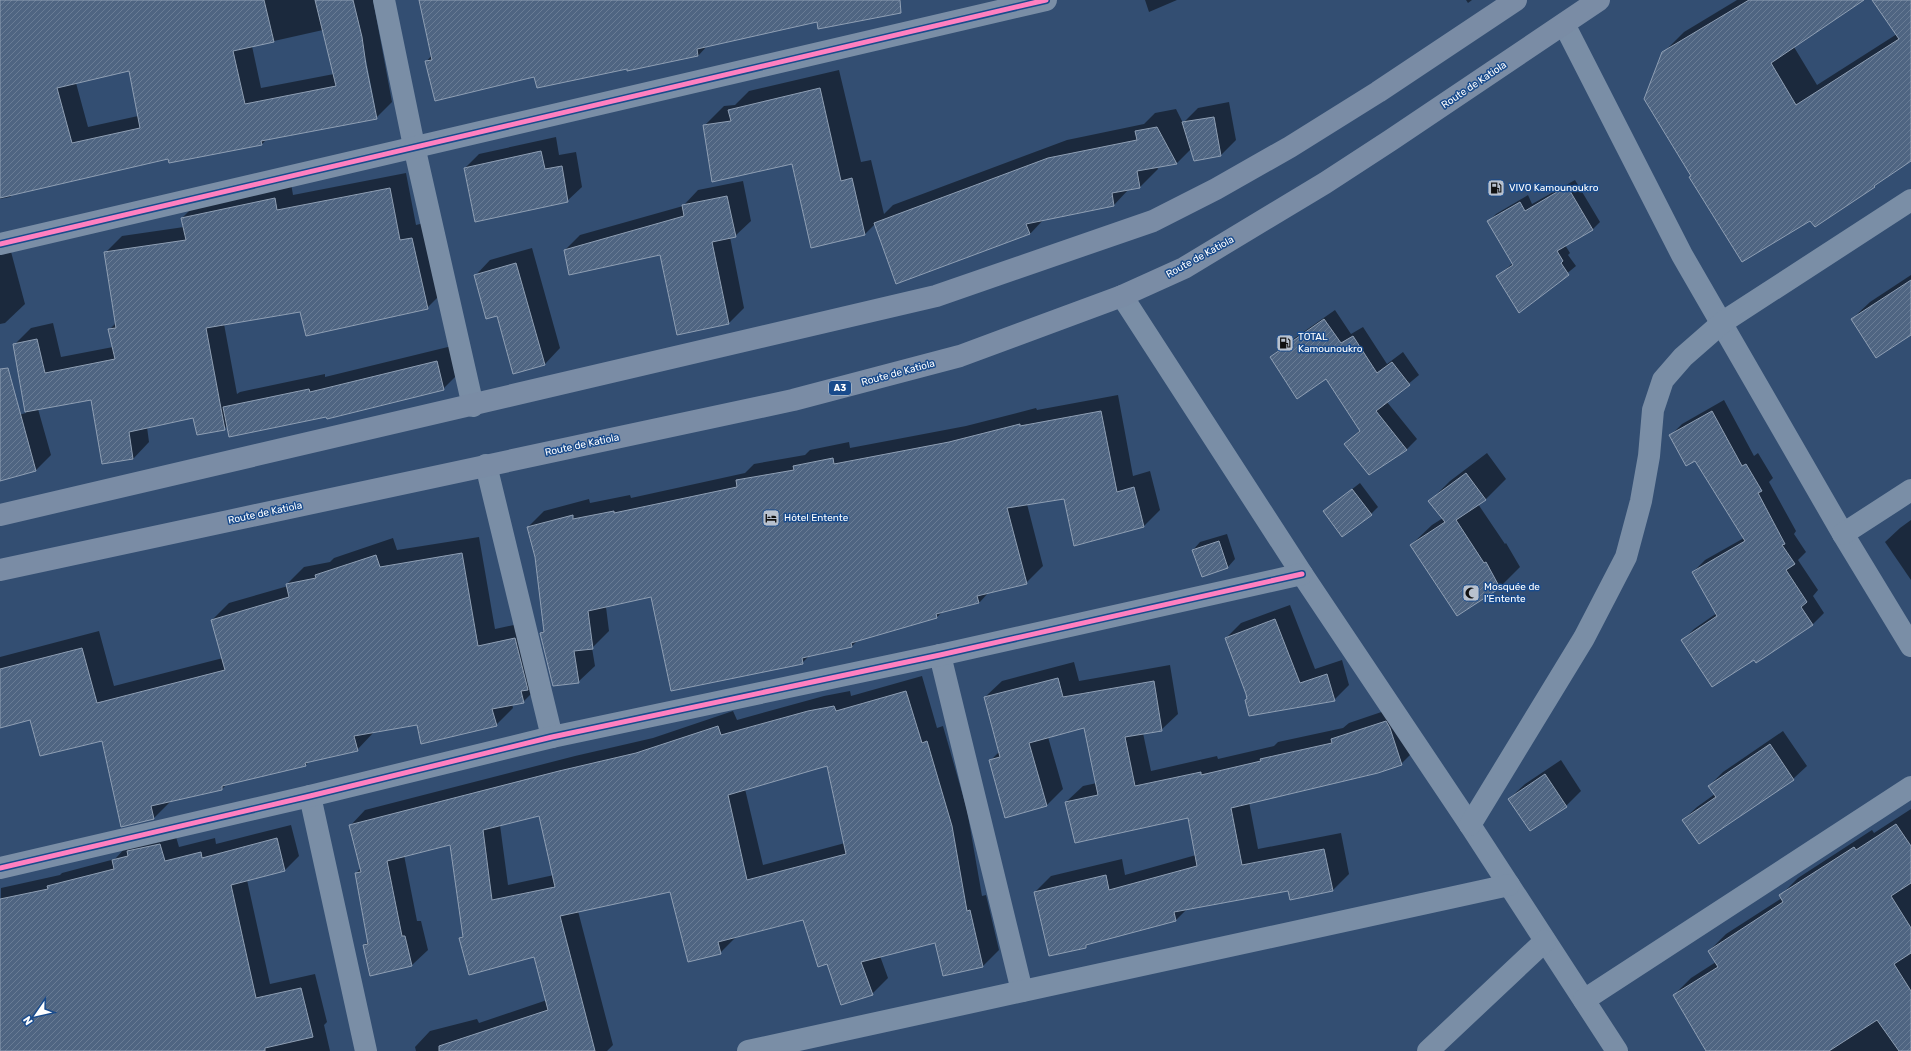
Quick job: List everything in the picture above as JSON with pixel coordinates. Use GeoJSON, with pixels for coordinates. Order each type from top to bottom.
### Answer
{"type":"FeatureCollection","features":[{"type":"Feature","properties":{"kind":"highway"},"geometry":{"type":"LineString","coordinates":[[0,515],[473,406],[936,296],[1152,221],[1290,147],[1378,92],[1516,0]]}},
{"type":"Feature","properties":{"kind":"highway","name":"Route de Katiola"},"geometry":{"type":"LineString","coordinates":[[0,570],[793,400],[952,358],[1122,296],[1184,268],[1273,215],[1397,136],[1599,0]]}},
{"type":"Feature","properties":{"kind":"street"},"geometry":{"type":"LineString","coordinates":[[384,0],[414,146],[473,406]]}},
{"type":"Feature","properties":{"kind":"street"},"geometry":{"type":"LineString","coordinates":[[0,244],[414,146],[1046,0]]}},
{"type":"Feature","properties":{"kind":"street"},"geometry":{"type":"LineString","coordinates":[[1564,24],[1682,255],[1723,322],[1843,534],[1911,646]]}},
{"type":"Feature","properties":{"kind":"street"},"geometry":{"type":"LineString","coordinates":[[1470,825],[1584,638],[1626,557],[1641,501],[1649,456],[1653,410],[1663,380],[1683,357],[1723,322],[1911,200]]}},
{"type":"Feature","properties":{"kind":"street"},"geometry":{"type":"LineString","coordinates":[[1122,296],[1302,574],[1509,884],[1617,1051]]}},
{"type":"Feature","properties":{"kind":"street"},"geometry":{"type":"LineString","coordinates":[[486,465],[552,737]]}},
{"type":"Feature","properties":{"kind":"street"},"geometry":{"type":"LineString","coordinates":[[1843,534],[1911,490]]}},
{"type":"Feature","properties":{"kind":"street"},"geometry":{"type":"LineString","coordinates":[[0,868],[310,796],[552,737],[940,655],[1302,574]]}},
{"type":"Feature","properties":{"kind":"street"},"geometry":{"type":"LineString","coordinates":[[940,655],[1022,991]]}},
{"type":"Feature","properties":{"kind":"street"},"geometry":{"type":"LineString","coordinates":[[1584,1000],[1911,787]]}},
{"type":"Feature","properties":{"kind":"street"},"geometry":{"type":"LineString","coordinates":[[310,796],[366,1051]]}},
{"type":"Feature","properties":{"kind":"street"},"geometry":{"type":"LineString","coordinates":[[748,1051],[1509,884]]}},
{"type":"Feature","properties":{"kind":"street"},"geometry":{"type":"LineString","coordinates":[[1428,1051],[1545,941]]}},
{"type":"Feature","properties":{"kind":"building"},"geometry":{"type":"Polygon","coordinates":[[[0,0],[264,0],[274,42],[233,51],[245,104],[336,86],[315,0],[353,0],[362,37],[377,119],[261,141],[262,145],[169,163],[168,159],[0,198],[0,0]],[[129,71],[57,88],[72,143],[140,128],[129,71]]]}},
{"type":"Feature","properties":{"kind":"building"},"geometry":{"type":"Polygon","coordinates":[[[419,0],[900,0],[901,13],[818,29],[817,22],[697,49],[698,56],[627,71],[627,69],[537,88],[534,77],[435,101],[425,61],[432,60],[419,0]]]}},
{"type":"Feature","properties":{"kind":"building"},"geometry":{"type":"Polygon","coordinates":[[[1749,0],[1864,0],[1771,63],[1796,105],[1899,39],[1872,0],[1911,0],[1911,161],[1815,227],[1810,221],[1742,262],[1689,177],[1691,176],[1644,99],[1662,52],[1749,0]]]}},
{"type":"Feature","properties":{"kind":"building"},"geometry":{"type":"Polygon","coordinates":[[[820,88],[841,181],[852,178],[865,235],[811,248],[792,164],[712,182],[703,125],[731,121],[728,110],[820,88]]]}},
{"type":"Feature","properties":{"kind":"building"},"geometry":{"type":"Polygon","coordinates":[[[1214,117],[1221,156],[1194,161],[1182,122],[1214,117]]]}},
{"type":"Feature","properties":{"kind":"building"},"geometry":{"type":"Polygon","coordinates":[[[1157,127],[1177,164],[1137,171],[1140,188],[1112,193],[1114,206],[1026,224],[1030,234],[896,284],[874,223],[1048,158],[1137,140],[1135,131],[1157,127]]]}},
{"type":"Feature","properties":{"kind":"building"},"geometry":{"type":"Polygon","coordinates":[[[541,151],[545,169],[562,166],[568,202],[475,222],[464,168],[541,151]]]}},
{"type":"Feature","properties":{"kind":"building"},"geometry":{"type":"Polygon","coordinates":[[[1567,186],[1593,230],[1557,251],[1563,261],[1561,263],[1569,275],[1519,313],[1496,276],[1513,265],[1487,221],[1520,202],[1525,211],[1567,186]]]}},
{"type":"Feature","properties":{"kind":"building"},"geometry":{"type":"Polygon","coordinates":[[[390,188],[400,240],[412,238],[428,309],[306,336],[300,312],[206,328],[225,430],[197,435],[193,418],[129,432],[133,459],[102,464],[91,400],[25,412],[13,344],[37,339],[45,373],[115,359],[108,329],[116,328],[104,252],[186,240],[181,218],[275,198],[277,210],[390,188]]]}},
{"type":"Feature","properties":{"kind":"building"},"geometry":{"type":"Polygon","coordinates":[[[727,196],[736,237],[712,242],[729,324],[677,335],[660,255],[569,275],[564,250],[684,216],[682,205],[727,196]]]}},
{"type":"Feature","properties":{"kind":"building"},"geometry":{"type":"Polygon","coordinates":[[[516,263],[545,365],[513,374],[497,316],[486,319],[474,275],[516,263]]]}},
{"type":"Feature","properties":{"kind":"building"},"geometry":{"type":"Polygon","coordinates":[[[1911,280],[1911,335],[1876,358],[1851,319],[1911,280]]]}},
{"type":"Feature","properties":{"kind":"building"},"geometry":{"type":"Polygon","coordinates":[[[1324,319],[1341,343],[1353,336],[1377,373],[1392,362],[1410,385],[1376,411],[1407,450],[1369,475],[1344,444],[1360,431],[1326,379],[1297,399],[1270,357],[1324,319]]]}},
{"type":"Feature","properties":{"kind":"building"},"geometry":{"type":"Polygon","coordinates":[[[437,361],[444,390],[327,419],[326,417],[229,437],[223,407],[309,389],[310,392],[437,361]]]}},
{"type":"Feature","properties":{"kind":"building"},"geometry":{"type":"Polygon","coordinates":[[[8,368],[36,471],[0,481],[0,369],[8,368]]]}},
{"type":"Feature","properties":{"kind":"building"},"geometry":{"type":"Polygon","coordinates":[[[1101,411],[1117,492],[1134,487],[1144,527],[1074,546],[1064,499],[1007,508],[1027,584],[977,596],[979,603],[936,614],[937,618],[851,643],[852,647],[802,658],[803,664],[671,691],[651,597],[588,611],[593,649],[574,651],[579,683],[553,686],[540,633],[544,632],[535,557],[527,527],[573,515],[573,519],[614,511],[614,513],[737,487],[736,480],[794,470],[793,466],[833,458],[834,464],[949,442],[1020,424],[1020,426],[1101,411]]]}},
{"type":"Feature","properties":{"kind":"building"},"geometry":{"type":"Polygon","coordinates":[[[1712,411],[1742,466],[1746,464],[1762,491],[1758,493],[1785,544],[1782,545],[1795,564],[1786,570],[1807,602],[1801,607],[1813,625],[1756,663],[1754,660],[1712,687],[1681,640],[1717,616],[1692,572],[1745,541],[1695,461],[1686,466],[1669,435],[1712,411]]]}},
{"type":"Feature","properties":{"kind":"building"},"geometry":{"type":"Polygon","coordinates":[[[1466,473],[1486,500],[1456,520],[1484,563],[1486,562],[1500,588],[1457,616],[1410,545],[1445,522],[1428,501],[1466,473]]]}},
{"type":"Feature","properties":{"kind":"building"},"geometry":{"type":"Polygon","coordinates":[[[1352,489],[1372,515],[1342,537],[1323,511],[1352,489]]]}},
{"type":"Feature","properties":{"kind":"building"},"geometry":{"type":"Polygon","coordinates":[[[1219,541],[1228,568],[1202,577],[1192,550],[1219,541]]]}},
{"type":"Feature","properties":{"kind":"building"},"geometry":{"type":"Polygon","coordinates":[[[462,553],[478,646],[515,638],[528,690],[521,691],[524,703],[492,709],[497,726],[421,744],[417,725],[354,736],[358,751],[305,763],[306,766],[222,786],[222,790],[151,806],[154,819],[121,827],[102,741],[40,756],[30,720],[0,728],[0,669],[82,648],[97,703],[225,670],[211,620],[289,597],[286,584],[316,578],[315,575],[376,555],[380,567],[462,553]]]}},
{"type":"Feature","properties":{"kind":"building"},"geometry":{"type":"Polygon","coordinates":[[[1275,619],[1300,683],[1327,674],[1335,701],[1249,716],[1245,700],[1247,699],[1246,694],[1225,638],[1275,619]]]}},
{"type":"Feature","properties":{"kind":"building"},"geometry":{"type":"Polygon","coordinates":[[[1058,678],[1063,697],[1154,681],[1162,731],[1125,737],[1135,786],[1201,772],[1201,775],[1261,761],[1260,759],[1332,743],[1331,739],[1386,721],[1390,728],[1402,765],[1378,773],[1231,808],[1242,865],[1324,849],[1333,891],[1290,900],[1288,891],[1174,912],[1176,921],[1086,945],[1086,948],[1049,956],[1034,892],[1106,875],[1109,890],[1197,866],[1188,818],[1075,843],[1065,802],[1098,795],[1084,728],[1029,743],[1047,806],[1005,818],[989,760],[1000,757],[984,697],[1058,678]]]}},
{"type":"Feature","properties":{"kind":"building"},"geometry":{"type":"Polygon","coordinates":[[[906,691],[922,743],[927,741],[952,826],[967,911],[970,910],[983,967],[943,976],[935,943],[861,962],[873,995],[841,1005],[827,964],[818,967],[803,920],[718,942],[721,954],[688,962],[670,892],[560,916],[595,1051],[439,1051],[439,1046],[548,1010],[534,957],[469,975],[459,938],[463,937],[450,845],[387,861],[402,936],[405,936],[412,966],[370,976],[363,945],[368,944],[355,873],[361,872],[349,825],[559,771],[636,753],[718,726],[721,735],[808,711],[834,706],[836,711],[906,691]],[[827,766],[728,795],[747,880],[846,854],[827,766]],[[539,816],[483,830],[492,900],[555,887],[539,816]]]}},
{"type":"Feature","properties":{"kind":"building"},"geometry":{"type":"Polygon","coordinates":[[[1770,744],[1794,780],[1699,844],[1682,820],[1716,797],[1708,786],[1770,744]]]}},
{"type":"Feature","properties":{"kind":"building"},"geometry":{"type":"Polygon","coordinates":[[[1545,774],[1567,807],[1530,831],[1508,799],[1545,774]]]}},
{"type":"Feature","properties":{"kind":"building"},"geometry":{"type":"Polygon","coordinates":[[[1896,824],[1911,846],[1911,883],[1891,896],[1911,928],[1911,953],[1894,964],[1911,991],[1911,1051],[1899,1051],[1877,1020],[1829,1051],[1706,1051],[1673,995],[1718,967],[1708,951],[1783,902],[1779,895],[1854,847],[1856,850],[1896,824]]]}},
{"type":"Feature","properties":{"kind":"building"},"geometry":{"type":"Polygon","coordinates":[[[277,838],[285,871],[231,885],[256,998],[301,988],[313,1037],[265,1048],[265,1051],[0,1051],[0,899],[48,889],[47,886],[114,869],[112,860],[128,856],[127,851],[160,844],[165,861],[201,852],[202,858],[277,838]]]}},
{"type":"Feature","properties":{"kind":"cycle path"},"geometry":{"type":"LineString","coordinates":[[0,244],[1046,0]]}},
{"type":"Feature","properties":{"kind":"cycle path"},"geometry":{"type":"LineString","coordinates":[[0,868],[310,796],[552,737],[940,655],[1302,574]]}},
{"type":"Feature","properties":{"kind":"place","name":"VIVO Kamounoukro"},"geometry":{"type":"Point","coordinates":[1496,188]}},
{"type":"Feature","properties":{"kind":"place","name":"TOTAL Kamounoukro"},"geometry":{"type":"Point","coordinates":[1285,343]}},
{"type":"Feature","properties":{"kind":"place","name":"Hôtel Entente"},"geometry":{"type":"Point","coordinates":[771,518]}},
{"type":"Feature","properties":{"kind":"place","name":"Mosquée de l'Entente"},"geometry":{"type":"Point","coordinates":[1471,593]}}]}
